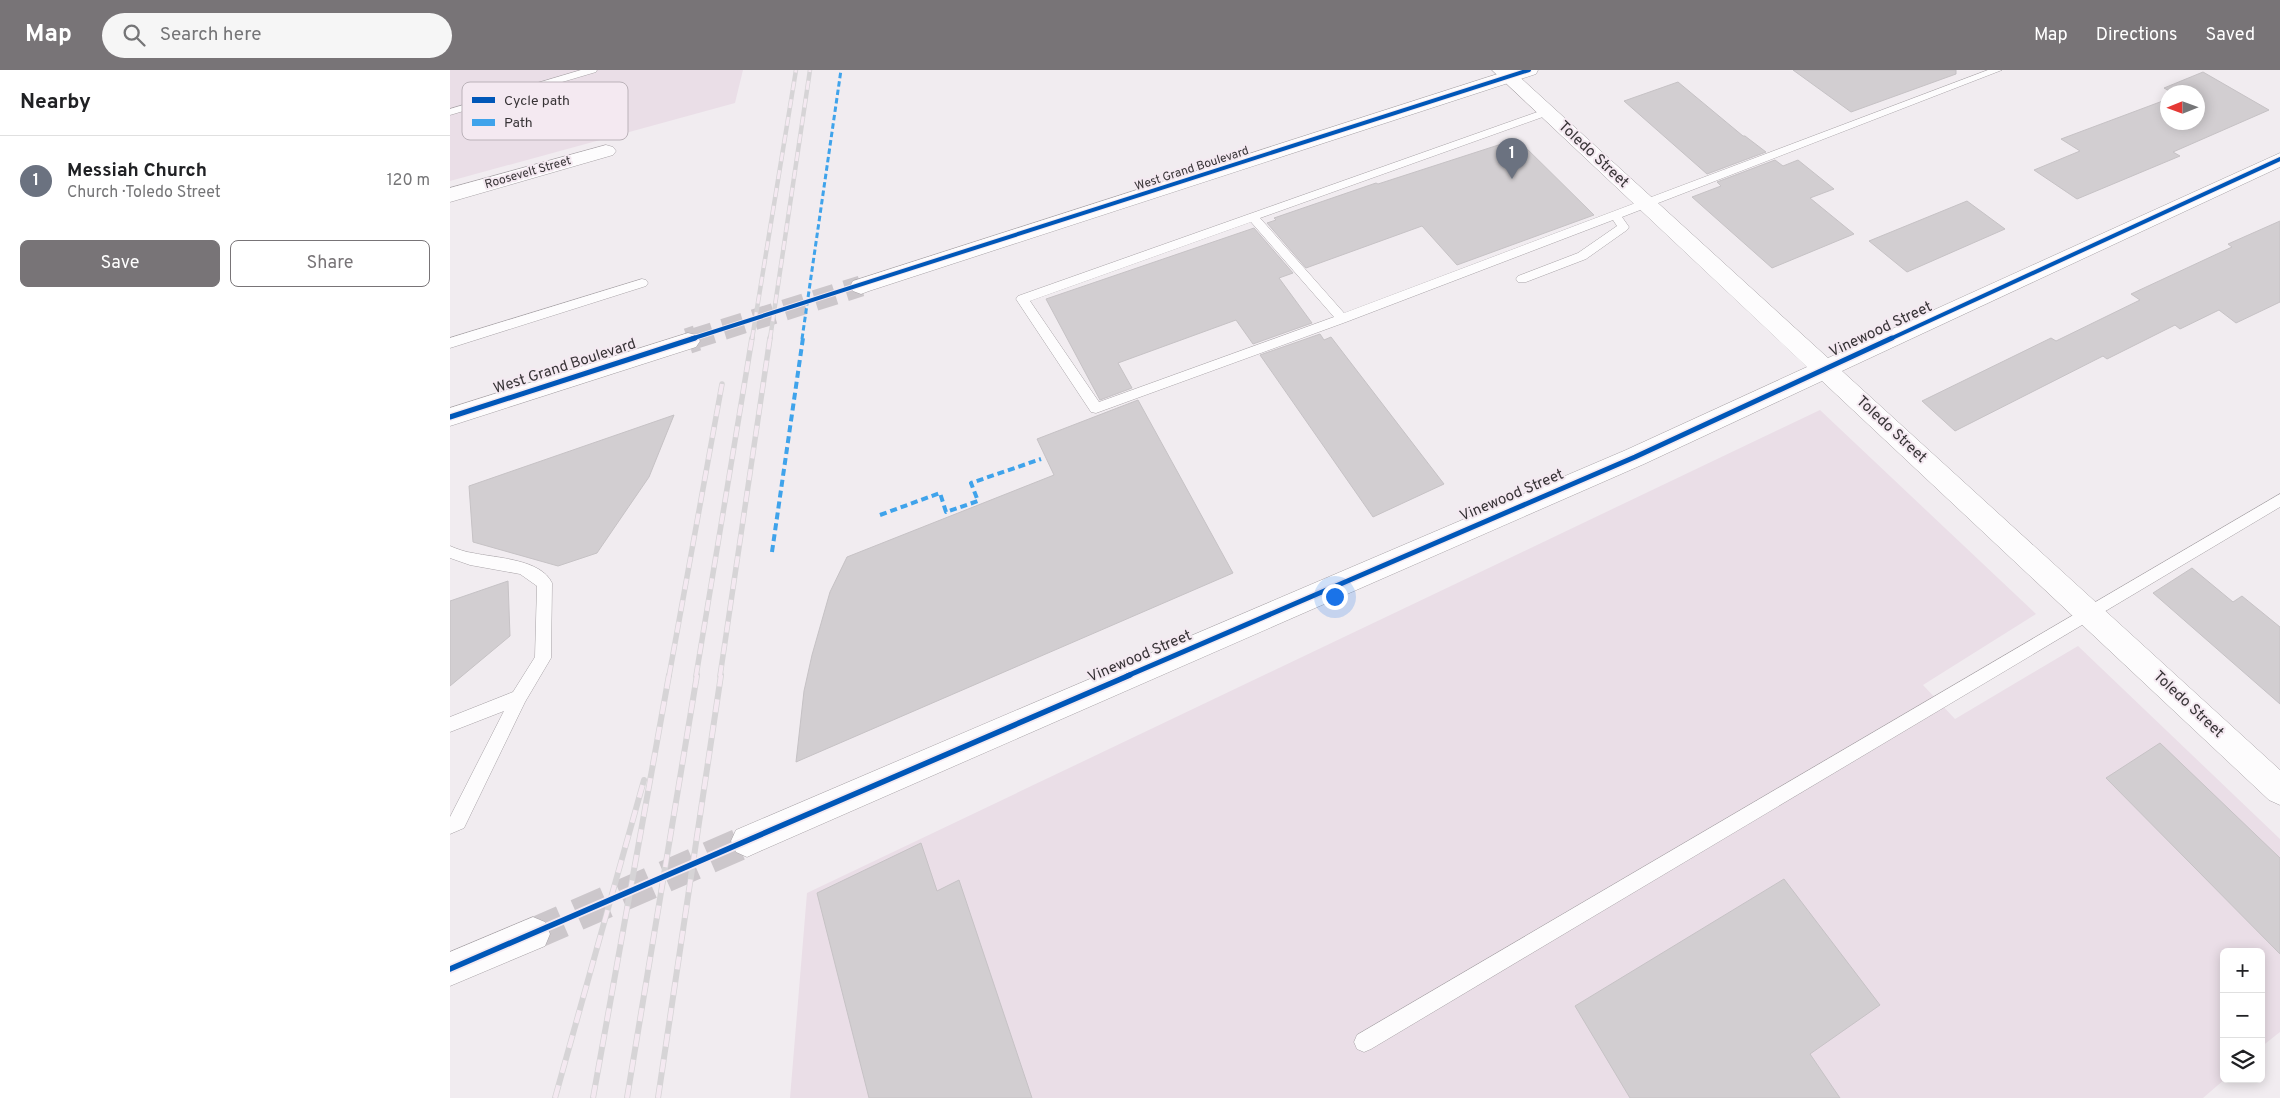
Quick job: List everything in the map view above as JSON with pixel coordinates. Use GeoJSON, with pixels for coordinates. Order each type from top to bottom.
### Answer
{"type":"FeatureCollection","features":[{"type":"Feature","properties":{"kind":"street","name":"West Grand Boulevard"},"geometry":{"type":"LineString","coordinates":[[862,286],[1505,73],[1529,70]]}},
{"type":"Feature","properties":{"kind":"street","name":"Toledo Street"},"geometry":{"type":"LineString","coordinates":[[1505,73],[2280,790]]}},
{"type":"Feature","properties":{"kind":"street","name":"Roosevelt Street"},"geometry":{"type":"LineString","coordinates":[[450,195],[606,152]]}},
{"type":"Feature","properties":{"kind":"street","name":"Vinewood Street"},"geometry":{"type":"LineString","coordinates":[[747,841],[1626,461],[2280,159]]}},
{"type":"Feature","properties":{"kind":"street","name":"West Grand Boulevard"},"geometry":{"type":"LineString","coordinates":[[450,417],[688,341]]}},
{"type":"Feature","properties":{"kind":"street"},"geometry":{"type":"LineString","coordinates":[[450,969],[533,934]]}},
{"type":"Feature","properties":{"kind":"lane"},"geometry":{"type":"LineString","coordinates":[[551,82],[592,70]]}},
{"type":"Feature","properties":{"kind":"lane"},"geometry":{"type":"LineString","coordinates":[[1547,112],[1022,299],[1096,408],[1615,216],[1997,70]]}},
{"type":"Feature","properties":{"kind":"lane"},"geometry":{"type":"LineString","coordinates":[[450,112],[462,108]]}},
{"type":"Feature","properties":{"kind":"lane"},"geometry":{"type":"LineString","coordinates":[[1522,279],[1582,256],[1623,227],[1615,216]]}},
{"type":"Feature","properties":{"kind":"lane"},"geometry":{"type":"LineString","coordinates":[[1253,217],[1342,318]]}},
{"type":"Feature","properties":{"kind":"lane"},"geometry":{"type":"LineString","coordinates":[[450,344],[642,284]]}},
{"type":"Feature","properties":{"kind":"lane"},"geometry":{"type":"LineString","coordinates":[[1364,1042],[2280,500]]}},
{"type":"Feature","properties":{"kind":"lane"},"geometry":{"type":"LineString","coordinates":[[450,552],[470,559],[523,568],[545,583],[543,658],[519,697],[458,822],[450,826]]}},
{"type":"Feature","properties":{"kind":"lane"},"geometry":{"type":"LineString","coordinates":[[450,725],[519,697]]}},
{"type":"Feature","properties":{"kind":"shaded area"},"geometry":{"type":"Polygon","coordinates":[[[450,70],[743,70],[735,103],[628,132],[628,82],[462,82],[462,140],[600,140],[450,181],[450,70]]]}},
{"type":"Feature","properties":{"kind":"shaded area"},"geometry":{"type":"Polygon","coordinates":[[[1820,410],[2036,614],[1923,685],[1955,719],[2078,646],[2280,839],[2280,1032],[2265,1044],[2265,948],[2220,948],[2220,1083],[2203,1098],[790,1098],[807,893],[1820,410]]]}},
{"type":"Feature","properties":{"kind":"building"},"geometry":{"type":"Polygon","coordinates":[[[1793,70],[1956,70],[1956,74],[1851,112],[1793,70]]]}},
{"type":"Feature","properties":{"kind":"building"},"geometry":{"type":"Polygon","coordinates":[[[2203,72],[2269,110],[2173,152],[2180,156],[2077,199],[2034,170],[2080,151],[2061,139],[2160,102],[2160,130],[2205,130],[2205,85],[2171,85],[2203,72]]]}},
{"type":"Feature","properties":{"kind":"building"},"geometry":{"type":"Polygon","coordinates":[[[1678,82],[1743,136],[1766,152],[1707,174],[1624,101],[1678,82]]]}},
{"type":"Feature","properties":{"kind":"building"},"geometry":{"type":"Polygon","coordinates":[[[1517,139],[1594,215],[1457,265],[1422,226],[1306,268],[1267,223],[1276,220],[1274,218],[1376,183],[1378,184],[1517,139]]]}},
{"type":"Feature","properties":{"kind":"building"},"geometry":{"type":"Polygon","coordinates":[[[1775,160],[1783,166],[1798,160],[1834,189],[1810,198],[1854,234],[1772,268],[1692,197],[1721,186],[1717,182],[1775,160]]]}},
{"type":"Feature","properties":{"kind":"building"},"geometry":{"type":"Polygon","coordinates":[[[1967,201],[2005,229],[1907,272],[1869,241],[1967,201]]]}},
{"type":"Feature","properties":{"kind":"building"},"geometry":{"type":"Polygon","coordinates":[[[2280,221],[2280,302],[2236,323],[2219,310],[2180,329],[2175,325],[2107,359],[2103,356],[1955,431],[1922,401],[2051,338],[2056,341],[2140,300],[2131,294],[2232,247],[2228,244],[2280,221]]]}},
{"type":"Feature","properties":{"kind":"building"},"geometry":{"type":"Polygon","coordinates":[[[1254,228],[1293,273],[1279,278],[1312,323],[1253,344],[1236,320],[1118,363],[1132,388],[1100,400],[1046,299],[1254,228]]]}},
{"type":"Feature","properties":{"kind":"building"},"geometry":{"type":"Polygon","coordinates":[[[1320,334],[1324,340],[1331,337],[1444,484],[1373,517],[1260,355],[1320,334]]]}},
{"type":"Feature","properties":{"kind":"building"},"geometry":{"type":"Polygon","coordinates":[[[1138,400],[1233,573],[796,762],[804,691],[812,655],[830,592],[847,557],[1054,475],[1037,439],[1138,400]]]}},
{"type":"Feature","properties":{"kind":"building"},"geometry":{"type":"Polygon","coordinates":[[[674,415],[649,477],[597,553],[558,566],[473,542],[469,486],[674,415]]]}},
{"type":"Feature","properties":{"kind":"building"},"geometry":{"type":"Polygon","coordinates":[[[2192,568],[2233,602],[2242,596],[2280,627],[2280,704],[2153,593],[2192,568]]]}},
{"type":"Feature","properties":{"kind":"building"},"geometry":{"type":"Polygon","coordinates":[[[508,581],[510,636],[450,686],[450,601],[508,581]]]}},
{"type":"Feature","properties":{"kind":"building"},"geometry":{"type":"Polygon","coordinates":[[[2160,743],[2280,858],[2280,954],[2106,778],[2160,743]]]}},
{"type":"Feature","properties":{"kind":"building"},"geometry":{"type":"Polygon","coordinates":[[[921,843],[937,891],[959,880],[1032,1098],[869,1098],[817,893],[921,843]]]}},
{"type":"Feature","properties":{"kind":"building"},"geometry":{"type":"Polygon","coordinates":[[[1784,879],[1880,1005],[1810,1054],[1840,1098],[1630,1098],[1575,1006],[1784,879]]]}},
{"type":"Feature","properties":{"kind":"tunnel"},"geometry":{"type":"LineString","coordinates":[[693,339],[861,286]]}},
{"type":"Feature","properties":{"kind":"tunnel"},"geometry":{"type":"LineString","coordinates":[[688,341],[697,338]]}},
{"type":"Feature","properties":{"kind":"tunnel"},"geometry":{"type":"LineString","coordinates":[[533,934],[747,841]]}},
{"type":"Feature","properties":{"kind":"railway"},"geometry":{"type":"LineString","coordinates":[[752,339],[796,70]]}},
{"type":"Feature","properties":{"kind":"railway"},"geometry":{"type":"LineString","coordinates":[[770,339],[810,70]]}},
{"type":"Feature","properties":{"kind":"railway"},"geometry":{"type":"LineString","coordinates":[[696,676],[752,338]]}},
{"type":"Feature","properties":{"kind":"railway"},"geometry":{"type":"LineString","coordinates":[[720,676],[770,338]]}},
{"type":"Feature","properties":{"kind":"railway"},"geometry":{"type":"LineString","coordinates":[[669,676],[722,384]]}},
{"type":"Feature","properties":{"kind":"railway"},"geometry":{"type":"LineString","coordinates":[[593,1098],[669,675]]}},
{"type":"Feature","properties":{"kind":"railway"},"geometry":{"type":"LineString","coordinates":[[627,1098],[697,675]]}},
{"type":"Feature","properties":{"kind":"railway"},"geometry":{"type":"LineString","coordinates":[[658,1098],[721,675]]}},
{"type":"Feature","properties":{"kind":"railway"},"geometry":{"type":"LineString","coordinates":[[555,1098],[644,780]]}},
{"type":"Feature","properties":{"kind":"marked path"},"geometry":{"type":"LineString","coordinates":[[772,552],[841,70]]}},
{"type":"Feature","properties":{"kind":"marked path"},"geometry":{"type":"LineString","coordinates":[[880,515],[940,493],[946,512],[978,501],[971,483],[1041,459]]}},
{"type":"Feature","properties":{"kind":"cycle path"},"geometry":{"type":"LineString","coordinates":[[450,417],[1529,70]]}},
{"type":"Feature","properties":{"kind":"cycle path"},"geometry":{"type":"LineString","coordinates":[[450,969],[1635,457],[2280,159]]}},
{"type":"Feature","properties":{"kind":"place","name":"Messiah Church"},"geometry":{"type":"Point","coordinates":[1512,179]}}]}
